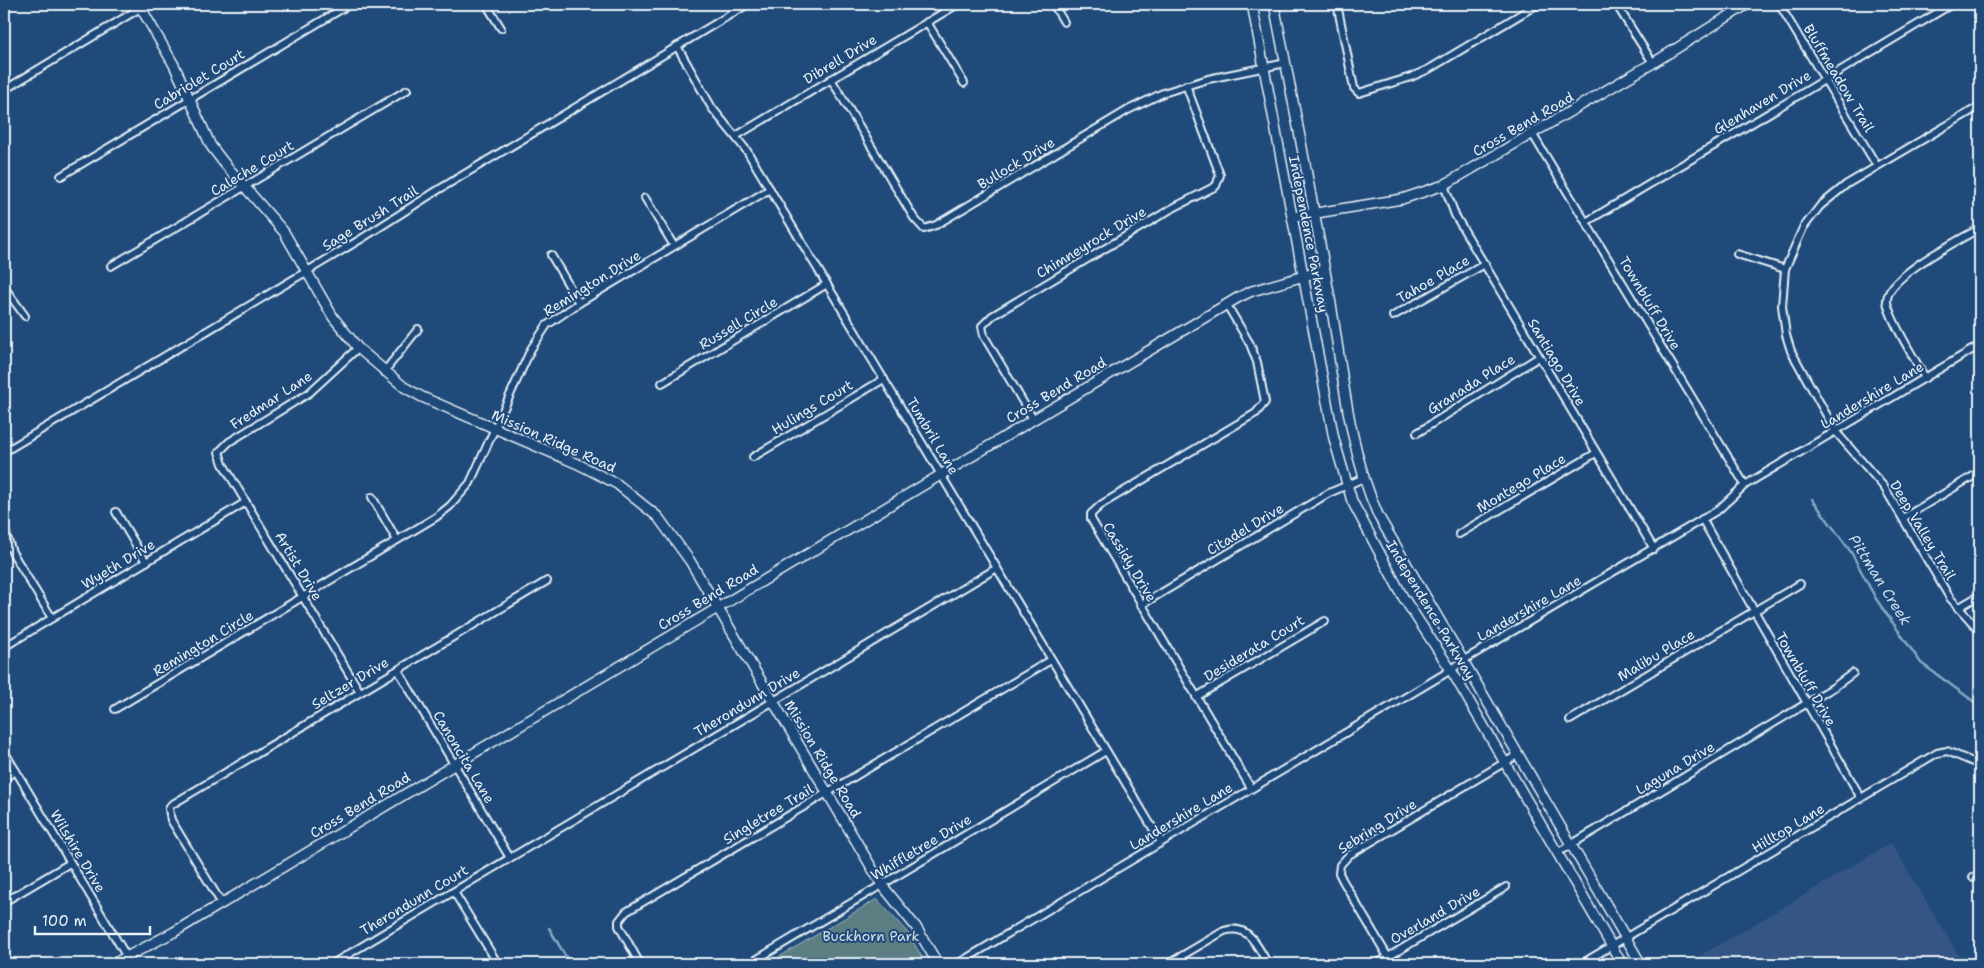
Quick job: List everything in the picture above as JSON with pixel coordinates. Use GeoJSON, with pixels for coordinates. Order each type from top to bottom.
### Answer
{"type":"FeatureCollection","features":[{"type":"Feature","properties":{"kind":"street","name":"Cabriolet Court"},"geometry":{"type":"LineString","coordinates":[[61,176],[350,4]]}},
{"type":"Feature","properties":{"kind":"street"},"geometry":{"type":"LineString","coordinates":[[486,4],[501,28]]}},
{"type":"Feature","properties":{"kind":"street","name":"Sage Brush Trail"},"geometry":{"type":"LineString","coordinates":[[4,452],[308,272],[438,190],[748,4]]}},
{"type":"Feature","properties":{"kind":"street","name":"Dibrell Drive"},"geometry":{"type":"LineString","coordinates":[[736,136],[958,4]]}},
{"type":"Feature","properties":{"kind":"street"},"geometry":{"type":"LineString","coordinates":[[1053,4],[1064,22]]}},
{"type":"Feature","properties":{"kind":"street","name":"Independence Parkway"},"geometry":{"type":"LineString","coordinates":[[1252,4],[1302,276],[1334,439],[1346,484],[1359,514],[1404,597],[1451,670],[1622,964]]}},
{"type":"Feature","properties":{"kind":"street","name":"Independence Parkway"},"geometry":{"type":"LineString","coordinates":[[1274,4],[1325,270],[1354,444],[1364,478],[1379,517],[1641,964]]}},
{"type":"Feature","properties":{"kind":"street"},"geometry":{"type":"LineString","coordinates":[[1338,4],[1354,88],[1359,93],[1411,77],[1429,69],[1538,4]]}},
{"type":"Feature","properties":{"kind":"street"},"geometry":{"type":"LineString","coordinates":[[1616,4],[1653,63]]}},
{"type":"Feature","properties":{"kind":"street","name":"Cross Bend Road"},"geometry":{"type":"LineString","coordinates":[[1292,218],[1402,199],[1444,186],[1653,63],[1748,4]]}},
{"type":"Feature","properties":{"kind":"street","name":"Bluffmeadow Trail"},"geometry":{"type":"LineString","coordinates":[[1779,4],[1877,166]]}},
{"type":"Feature","properties":{"kind":"street","name":"Glenhaven Drive"},"geometry":{"type":"LineString","coordinates":[[1586,222],[1952,4]]}},
{"type":"Feature","properties":{"kind":"street","name":"Mission Ridge Road"},"geometry":{"type":"LineString","coordinates":[[140,5],[174,65],[212,146],[244,187],[284,232],[333,317],[358,348],[404,387],[494,430],[617,484],[658,517],[681,547],[882,885],[916,927],[938,964]]}},
{"type":"Feature","properties":{"kind":"street"},"geometry":{"type":"LineString","coordinates":[[4,90],[140,5]]}},
{"type":"Feature","properties":{"kind":"street"},"geometry":{"type":"LineString","coordinates":[[927,22],[964,83]]}},
{"type":"Feature","properties":{"kind":"street","name":"Tumbril Lane"},"geometry":{"type":"LineString","coordinates":[[678,46],[712,108],[736,136],[770,189],[1161,842]]}},
{"type":"Feature","properties":{"kind":"street","name":"Bullock Drive"},"geometry":{"type":"LineString","coordinates":[[831,79],[914,218],[924,228],[936,225],[1128,110],[1163,93],[1186,85],[1286,63]]}},
{"type":"Feature","properties":{"kind":"street","name":"Chimneyrock Drive"},"geometry":{"type":"LineString","coordinates":[[1033,419],[984,336],[982,326],[992,316],[1117,241],[1216,186],[1220,175],[1186,85]]}},
{"type":"Feature","properties":{"kind":"street","name":"Caleche Court"},"geometry":{"type":"LineString","coordinates":[[111,266],[406,90]]}},
{"type":"Feature","properties":{"kind":"street","name":"Deep Valley Trail"},"geometry":{"type":"LineString","coordinates":[[1980,106],[1847,184],[1820,206],[1803,228],[1785,269],[1782,306],[1786,335],[1797,364],[1836,432],[1884,486],[1941,584],[1958,608],[1980,631]]}},
{"type":"Feature","properties":{"kind":"street","name":"Townbluff Drive"},"geometry":{"type":"LineString","coordinates":[[1533,134],[1745,485]]}},
{"type":"Feature","properties":{"kind":"street","name":"Santiago Drive"},"geometry":{"type":"LineString","coordinates":[[1444,186],[1455,215],[1654,549]]}},
{"type":"Feature","properties":{"kind":"street","name":"Remington Drive"},"geometry":{"type":"LineString","coordinates":[[303,597],[436,517],[460,496],[479,466],[538,336],[547,325],[579,303],[770,189]]}},
{"type":"Feature","properties":{"kind":"street"},"geometry":{"type":"LineString","coordinates":[[645,198],[674,246]]}},
{"type":"Feature","properties":{"kind":"street"},"geometry":{"type":"LineString","coordinates":[[1925,378],[1889,308],[1887,295],[1890,288],[1902,276],[1980,228]]}},
{"type":"Feature","properties":{"kind":"street"},"geometry":{"type":"LineString","coordinates":[[1736,254],[1785,269]]}},
{"type":"Feature","properties":{"kind":"street"},"geometry":{"type":"LineString","coordinates":[[551,255],[579,303]]}},
{"type":"Feature","properties":{"kind":"street","name":"Tahoe Place"},"geometry":{"type":"LineString","coordinates":[[1393,316],[1484,264]]}},
{"type":"Feature","properties":{"kind":"street","name":"Cross Bend Road"},"geometry":{"type":"LineString","coordinates":[[112,964],[129,960],[1227,304],[1252,291],[1325,270]]}},
{"type":"Feature","properties":{"kind":"street","name":"Russell Circle"},"geometry":{"type":"LineString","coordinates":[[662,383],[827,284]]}},
{"type":"Feature","properties":{"kind":"street"},"geometry":{"type":"LineString","coordinates":[[4,287],[25,316]]}},
{"type":"Feature","properties":{"kind":"street","name":"Cassidy Drive"},"geometry":{"type":"LineString","coordinates":[[1227,304],[1253,352],[1265,398],[1264,406],[1256,413],[1102,504],[1091,514],[1093,524],[1251,788]]}},
{"type":"Feature","properties":{"kind":"street"},"geometry":{"type":"LineString","coordinates":[[384,372],[418,329]]}},
{"type":"Feature","properties":{"kind":"street","name":"Landershire Lane"},"geometry":{"type":"LineString","coordinates":[[957,964],[1451,670],[1464,660],[1654,549],[1728,501],[1745,485],[1980,345]]}},
{"type":"Feature","properties":{"kind":"street","name":"Fredmar Lane"},"geometry":{"type":"LineString","coordinates":[[219,452],[229,442],[309,392],[358,348]]}},
{"type":"Feature","properties":{"kind":"street","name":"Granada Place"},"geometry":{"type":"LineString","coordinates":[[1417,433],[1539,357]]}},
{"type":"Feature","properties":{"kind":"street","name":"Hulings Court"},"geometry":{"type":"LineString","coordinates":[[753,457],[884,379]]}},
{"type":"Feature","properties":{"kind":"street","name":"Artist Drive"},"geometry":{"type":"LineString","coordinates":[[219,452],[223,464],[360,692]]}},
{"type":"Feature","properties":{"kind":"street","name":"Montego Place"},"geometry":{"type":"LineString","coordinates":[[1459,534],[1596,452]]}},
{"type":"Feature","properties":{"kind":"street"},"geometry":{"type":"LineString","coordinates":[[1903,518],[1980,472]]}},
{"type":"Feature","properties":{"kind":"street","name":"Citadel Drive"},"geometry":{"type":"LineString","coordinates":[[1141,605],[1346,484],[1364,478]]}},
{"type":"Feature","properties":{"kind":"street"},"geometry":{"type":"LineString","coordinates":[[372,497],[398,540]]}},
{"type":"Feature","properties":{"kind":"street","name":"Wyeth Drive"},"geometry":{"type":"LineString","coordinates":[[4,647],[246,502]]}},
{"type":"Feature","properties":{"kind":"street"},"geometry":{"type":"LineString","coordinates":[[116,512],[146,562]]}},
{"type":"Feature","properties":{"kind":"street","name":"Townbluff Drive"},"geometry":{"type":"LineString","coordinates":[[1702,519],[1805,704],[1861,798]]}},
{"type":"Feature","properties":{"kind":"street"},"geometry":{"type":"LineString","coordinates":[[4,528],[12,552],[52,618]]}},
{"type":"Feature","properties":{"kind":"street","name":"Therondunn Drive"},"geometry":{"type":"LineString","coordinates":[[510,858],[997,568]]}},
{"type":"Feature","properties":{"kind":"street","name":"Seltzer Drive"},"geometry":{"type":"LineString","coordinates":[[222,904],[171,820],[169,809],[177,801],[546,581]]}},
{"type":"Feature","properties":{"kind":"street","name":"Malibu Place"},"geometry":{"type":"LineString","coordinates":[[1570,720],[1753,610],[1800,584]]}},
{"type":"Feature","properties":{"kind":"street"},"geometry":{"type":"LineString","coordinates":[[1958,608],[1980,595]]}},
{"type":"Feature","properties":{"kind":"street","name":"Remington Circle"},"geometry":{"type":"LineString","coordinates":[[115,709],[303,597]]}},
{"type":"Feature","properties":{"kind":"street","name":"Desiderata Court"},"geometry":{"type":"LineString","coordinates":[[1196,697],[1324,621]]}},
{"type":"Feature","properties":{"kind":"street","name":"Singletree Trail"},"geometry":{"type":"LineString","coordinates":[[640,964],[620,930],[619,921],[622,916],[1051,660]]}},
{"type":"Feature","properties":{"kind":"street","name":"Canoncita Lane"},"geometry":{"type":"LineString","coordinates":[[398,670],[510,858]]}},
{"type":"Feature","properties":{"kind":"street","name":"Laguna Drive"},"geometry":{"type":"LineString","coordinates":[[1558,853],[1834,687],[1853,672]]}},
{"type":"Feature","properties":{"kind":"street","name":"Wilshire Drive"},"geometry":{"type":"LineString","coordinates":[[4,751],[129,960]]}},
{"type":"Feature","properties":{"kind":"street","name":"Whiffletree Drive"},"geometry":{"type":"LineString","coordinates":[[749,964],[1106,751]]}},
{"type":"Feature","properties":{"kind":"street","name":"Hilltop Lane"},"geometry":{"type":"LineString","coordinates":[[1581,964],[1942,751],[1947,751],[1980,765]]}},
{"type":"Feature","properties":{"kind":"street","name":"Sebring Drive"},"geometry":{"type":"LineString","coordinates":[[1388,957],[1343,881],[1339,873],[1340,866],[1349,855],[1519,754]]}},
{"type":"Feature","properties":{"kind":"street"},"geometry":{"type":"LineString","coordinates":[[4,778],[16,771]]}},
{"type":"Feature","properties":{"kind":"street","name":"Therondunn Court"},"geometry":{"type":"LineString","coordinates":[[332,964],[510,858]]}},
{"type":"Feature","properties":{"kind":"street"},"geometry":{"type":"LineString","coordinates":[[4,902],[70,863]]}},
{"type":"Feature","properties":{"kind":"street","name":"Overland Drive"},"geometry":{"type":"LineString","coordinates":[[1376,964],[1506,887]]}},
{"type":"Feature","properties":{"kind":"street"},"geometry":{"type":"LineString","coordinates":[[454,892],[498,964]]}},
{"type":"Feature","properties":{"kind":"street"},"geometry":{"type":"LineString","coordinates":[[1168,964],[1224,931],[1233,928],[1240,929],[1251,936],[1268,964]]}},
{"type":"Feature","properties":{"kind":"shaded area"},"geometry":{"type":"Polygon","coordinates":[[[1891,843],[1964,964],[1686,964],[1806,894],[1891,843]]]}},
{"type":"Feature","properties":{"kind":"green space","name":"Buckhorn Park"},"geometry":{"type":"Polygon","coordinates":[[[877,899],[908,933],[926,964],[767,964],[877,899]]]}},
{"type":"Feature","properties":{"kind":"waterway","name":"Pittman Creek"},"geometry":{"type":"LineString","coordinates":[[1812,499],[1851,552],[1876,599],[1921,663],[1980,706]]}},
{"type":"Feature","properties":{"kind":"waterway"},"geometry":{"type":"LineString","coordinates":[[549,928],[570,964]]}}]}
